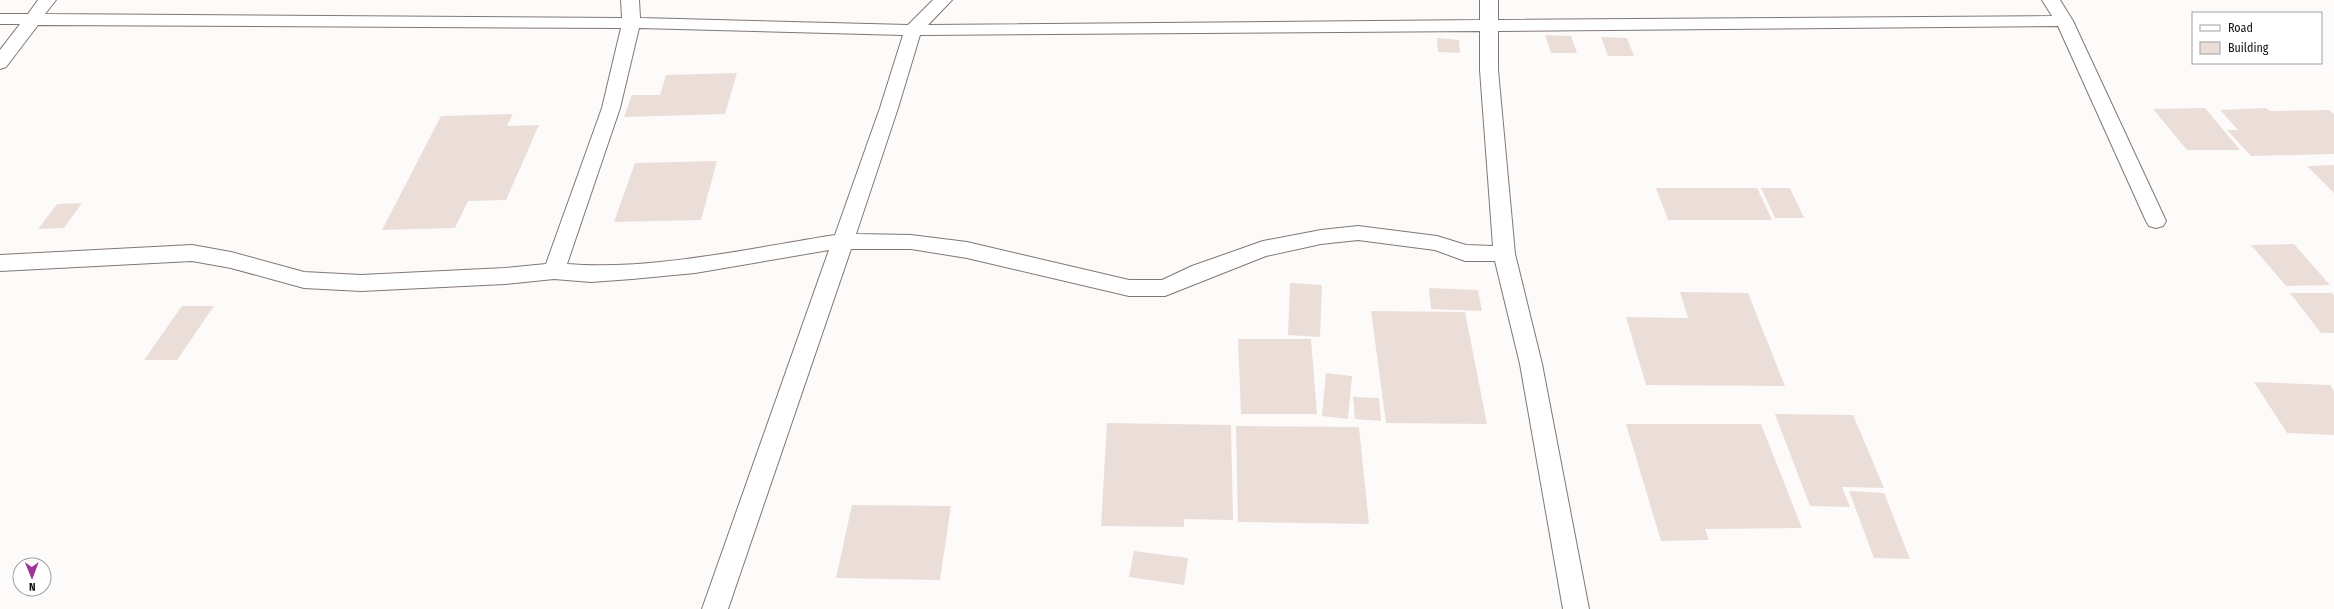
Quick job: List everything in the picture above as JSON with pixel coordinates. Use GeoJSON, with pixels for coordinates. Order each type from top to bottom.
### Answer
{"type":"FeatureCollection","features":[{"type":"Feature","properties":{"kind":"street"},"geometry":{"type":"LineString","coordinates":[[0,63],[47,0]]}},
{"type":"Feature","properties":{"kind":"street"},"geometry":{"type":"LineString","coordinates":[[554,271],[611,108],[631,24],[630,0]]}},
{"type":"Feature","properties":{"kind":"street"},"geometry":{"type":"LineString","coordinates":[[715,609],[841,241],[889,108],[913,30],[943,0]]}},
{"type":"Feature","properties":{"kind":"street"},"geometry":{"type":"LineString","coordinates":[[1489,0],[1489,70],[1504,254],[1531,364],[1576,609]]}},
{"type":"Feature","properties":{"kind":"street"},"geometry":{"type":"LineString","coordinates":[[2051,0],[2064,21],[2156,221]]}},
{"type":"Feature","properties":{"kind":"street"},"geometry":{"type":"LineString","coordinates":[[0,19],[631,24],[913,30],[1488,24],[2064,21]]}},
{"type":"Feature","properties":{"kind":"street"},"geometry":{"type":"LineString","coordinates":[[0,263],[192,253],[231,260],[304,280],[361,283],[505,276],[554,271],[591,274],[687,266],[841,241],[912,242],[967,250],[1081,278],[1129,288],[1165,288],[1200,272],[1263,249],[1296,241],[1358,233],[1437,243],[1465,253],[1504,254]]}},
{"type":"Feature","properties":{"kind":"building"},"geometry":{"type":"Polygon","coordinates":[[[1545,35],[1571,36],[1577,53],[1551,53],[1545,35]]]}},
{"type":"Feature","properties":{"kind":"building"},"geometry":{"type":"Polygon","coordinates":[[[1601,37],[1627,38],[1634,56],[1608,56],[1601,37]]]}},
{"type":"Feature","properties":{"kind":"building"},"geometry":{"type":"Polygon","coordinates":[[[1437,38],[1459,40],[1460,53],[1438,52],[1437,38]]]}},
{"type":"Feature","properties":{"kind":"building"},"geometry":{"type":"Polygon","coordinates":[[[737,73],[725,114],[624,117],[632,95],[660,95],[666,75],[737,73]]]}},
{"type":"Feature","properties":{"kind":"building"},"geometry":{"type":"Polygon","coordinates":[[[2205,108],[2240,150],[2187,150],[2153,109],[2205,108]]]}},
{"type":"Feature","properties":{"kind":"building"},"geometry":{"type":"Polygon","coordinates":[[[2266,108],[2270,111],[2329,110],[2334,114],[2334,154],[2251,156],[2227,130],[2238,130],[2220,110],[2266,108]]]}},
{"type":"Feature","properties":{"kind":"building"},"geometry":{"type":"Polygon","coordinates":[[[513,114],[507,126],[539,125],[506,200],[468,201],[455,228],[382,230],[441,116],[513,114]]]}},
{"type":"Feature","properties":{"kind":"building"},"geometry":{"type":"Polygon","coordinates":[[[717,161],[701,220],[614,222],[635,163],[717,161]]]}},
{"type":"Feature","properties":{"kind":"building"},"geometry":{"type":"Polygon","coordinates":[[[2334,165],[2334,193],[2307,166],[2334,165]]]}},
{"type":"Feature","properties":{"kind":"building"},"geometry":{"type":"Polygon","coordinates":[[[1656,188],[1757,188],[1772,220],[1668,220],[1656,188]]]}},
{"type":"Feature","properties":{"kind":"building"},"geometry":{"type":"Polygon","coordinates":[[[1761,188],[1790,188],[1804,218],[1775,218],[1761,188]]]}},
{"type":"Feature","properties":{"kind":"building"},"geometry":{"type":"Polygon","coordinates":[[[82,203],[64,228],[38,229],[57,204],[82,203]]]}},
{"type":"Feature","properties":{"kind":"building"},"geometry":{"type":"Polygon","coordinates":[[[2294,244],[2330,285],[2286,286],[2251,245],[2294,244]]]}},
{"type":"Feature","properties":{"kind":"building"},"geometry":{"type":"Polygon","coordinates":[[[1290,283],[1322,285],[1320,337],[1288,335],[1290,283]]]}},
{"type":"Feature","properties":{"kind":"building"},"geometry":{"type":"Polygon","coordinates":[[[1429,288],[1478,290],[1482,311],[1431,309],[1429,288]]]}},
{"type":"Feature","properties":{"kind":"building"},"geometry":{"type":"Polygon","coordinates":[[[1680,292],[1748,293],[1785,386],[1646,385],[1626,317],[1688,318],[1680,292]]]}},
{"type":"Feature","properties":{"kind":"building"},"geometry":{"type":"Polygon","coordinates":[[[2290,293],[2332,293],[2334,296],[2334,333],[2321,333],[2290,293]]]}},
{"type":"Feature","properties":{"kind":"building"},"geometry":{"type":"Polygon","coordinates":[[[182,306],[214,306],[177,360],[144,360],[182,306]]]}},
{"type":"Feature","properties":{"kind":"building"},"geometry":{"type":"Polygon","coordinates":[[[1371,311],[1465,312],[1487,424],[1386,423],[1371,311]]]}},
{"type":"Feature","properties":{"kind":"building"},"geometry":{"type":"Polygon","coordinates":[[[1238,339],[1311,339],[1317,414],[1241,414],[1238,339]]]}},
{"type":"Feature","properties":{"kind":"building"},"geometry":{"type":"Polygon","coordinates":[[[1326,373],[1352,376],[1348,419],[1322,416],[1326,373]]]}},
{"type":"Feature","properties":{"kind":"building"},"geometry":{"type":"Polygon","coordinates":[[[2254,382],[2330,385],[2334,391],[2334,435],[2287,433],[2254,382]]]}},
{"type":"Feature","properties":{"kind":"building"},"geometry":{"type":"Polygon","coordinates":[[[1353,397],[1379,398],[1381,421],[1355,419],[1353,397]]]}},
{"type":"Feature","properties":{"kind":"building"},"geometry":{"type":"Polygon","coordinates":[[[1775,414],[1853,415],[1884,488],[1842,487],[1850,507],[1810,506],[1775,414]]]}},
{"type":"Feature","properties":{"kind":"building"},"geometry":{"type":"Polygon","coordinates":[[[1107,423],[1231,425],[1233,520],[1184,519],[1184,527],[1101,526],[1107,423]]]}},
{"type":"Feature","properties":{"kind":"building"},"geometry":{"type":"Polygon","coordinates":[[[1626,424],[1761,424],[1802,528],[1705,529],[1709,540],[1661,541],[1626,424]]]}},
{"type":"Feature","properties":{"kind":"building"},"geometry":{"type":"Polygon","coordinates":[[[1236,426],[1359,427],[1369,524],[1238,522],[1236,426]]]}},
{"type":"Feature","properties":{"kind":"building"},"geometry":{"type":"Polygon","coordinates":[[[1849,491],[1884,493],[1910,559],[1874,558],[1849,491]]]}},
{"type":"Feature","properties":{"kind":"building"},"geometry":{"type":"Polygon","coordinates":[[[852,505],[951,506],[940,580],[836,578],[852,505]]]}},
{"type":"Feature","properties":{"kind":"building"},"geometry":{"type":"Polygon","coordinates":[[[1134,551],[1188,558],[1184,585],[1129,577],[1134,551]]]}}]}
